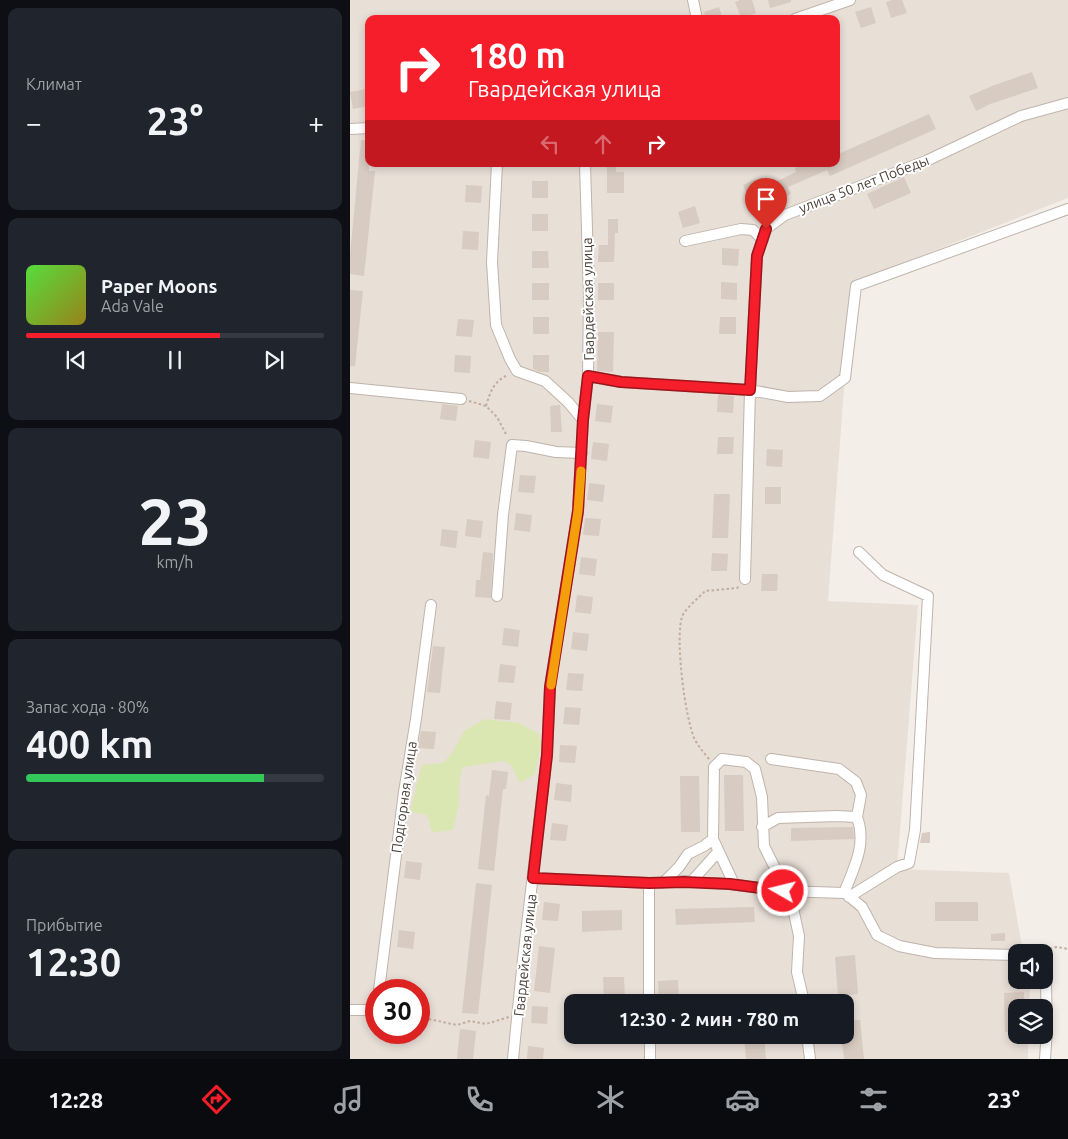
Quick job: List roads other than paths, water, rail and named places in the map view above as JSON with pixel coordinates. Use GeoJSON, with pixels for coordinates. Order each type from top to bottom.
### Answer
{"type":"FeatureCollection","features":[{"type":"Feature","properties":{"kind":"street"},"geometry":{"type":"LineString","coordinates":[[693,0],[696,15]]}},
{"type":"Feature","properties":{"kind":"street"},"geometry":{"type":"LineString","coordinates":[[805,15],[838,2],[850,0]]}},
{"type":"Feature","properties":{"kind":"street","name":"улица 50 лет Победы"},"geometry":{"type":"LineString","coordinates":[[745,579],[750,390],[757,256],[766,229],[785,215],[926,161],[1021,116],[1068,103]]}},
{"type":"Feature","properties":{"kind":"street"},"geometry":{"type":"LineString","coordinates":[[350,129],[365,128]]}},
{"type":"Feature","properties":{"kind":"street"},"geometry":{"type":"LineString","coordinates":[[497,167],[492,262],[496,325],[517,371],[545,381],[568,402],[583,420]]}},
{"type":"Feature","properties":{"kind":"street","name":"Гвардейская улица"},"geometry":{"type":"LineString","coordinates":[[513,1059],[547,755],[550,687],[578,511],[583,420],[588,376],[589,295],[585,167]]}},
{"type":"Feature","properties":{"kind":"street"},"geometry":{"type":"LineString","coordinates":[[588,376],[621,382],[750,390],[788,397],[820,396],[845,378],[856,286],[1068,209]]}},
{"type":"Feature","properties":{"kind":"street"},"geometry":{"type":"LineString","coordinates":[[685,241],[741,229],[753,230],[763,240]]}},
{"type":"Feature","properties":{"kind":"street"},"geometry":{"type":"LineString","coordinates":[[350,388],[461,399]]}},
{"type":"Feature","properties":{"kind":"street"},"geometry":{"type":"LineString","coordinates":[[497,596],[503,515],[512,445],[556,452],[582,453]]}},
{"type":"Feature","properties":{"kind":"street"},"geometry":{"type":"LineString","coordinates":[[533,878],[649,883],[734,884],[783,891],[846,895],[908,863],[915,830],[928,596],[883,575],[859,552]]}},
{"type":"Feature","properties":{"kind":"street","name":"Подгорная улица"},"geometry":{"type":"LineString","coordinates":[[380,979],[404,792],[416,719],[431,604]]}},
{"type":"Feature","properties":{"kind":"street"},"geometry":{"type":"LineString","coordinates":[[734,884],[713,838],[714,767],[722,759],[746,762],[755,770],[762,797],[764,846],[779,876],[783,891],[793,908],[799,936],[797,972],[802,994]]}},
{"type":"Feature","properties":{"kind":"street"},"geometry":{"type":"LineString","coordinates":[[771,759],[839,769],[856,782],[861,795],[857,817],[861,828],[859,853],[846,895]]}},
{"type":"Feature","properties":{"kind":"street"},"geometry":{"type":"LineString","coordinates":[[762,827],[778,818],[857,817]]}},
{"type":"Feature","properties":{"kind":"street"},"geometry":{"type":"LineString","coordinates":[[663,883],[679,867],[688,854],[704,846],[713,838]]}},
{"type":"Feature","properties":{"kind":"street"},"geometry":{"type":"LineString","coordinates":[[691,882],[718,852]]}},
{"type":"Feature","properties":{"kind":"street"},"geometry":{"type":"LineString","coordinates":[[649,883],[650,994]]}},
{"type":"Feature","properties":{"kind":"street"},"geometry":{"type":"LineString","coordinates":[[846,895],[862,907],[877,935],[899,946],[935,953],[1008,955]]}},
{"type":"Feature","properties":{"kind":"street"},"geometry":{"type":"LineString","coordinates":[[1045,1059],[1047,1030],[1046,989]]}},
{"type":"Feature","properties":{"kind":"street"},"geometry":{"type":"LineString","coordinates":[[350,1010],[365,1010]]}},
{"type":"Feature","properties":{"kind":"street"},"geometry":{"type":"LineString","coordinates":[[650,1044],[650,1059]]}},
{"type":"Feature","properties":{"kind":"street"},"geometry":{"type":"LineString","coordinates":[[808,1044],[810,1059]]}}]}
